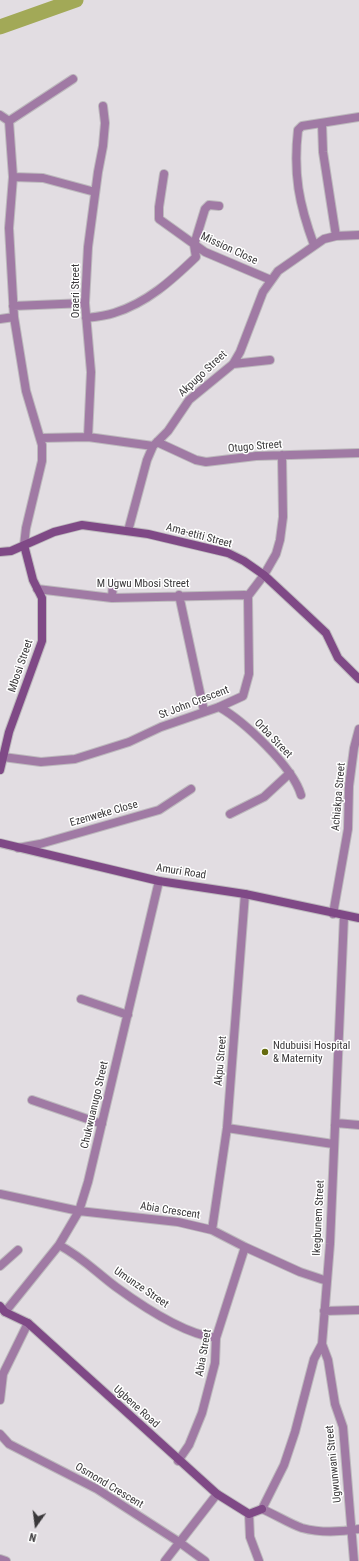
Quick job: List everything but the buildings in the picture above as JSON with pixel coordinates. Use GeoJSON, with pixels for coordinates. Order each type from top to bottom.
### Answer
{"type":"FeatureCollection","features":[{"type":"Feature","properties":{"kind":"street"},"geometry":{"type":"LineString","coordinates":[[9,121],[73,79]]}},
{"type":"Feature","properties":{"kind":"street","name":"Oraeri Street"},"geometry":{"type":"LineString","coordinates":[[88,437],[91,372],[85,303],[88,247],[95,192],[104,146],[105,124],[103,106]]}},
{"type":"Feature","properties":{"kind":"street"},"geometry":{"type":"LineString","coordinates":[[0,115],[9,121]]}},
{"type":"Feature","properties":{"kind":"street"},"geometry":{"type":"LineString","coordinates":[[314,244],[300,205],[296,171],[298,130],[302,126],[359,117]]}},
{"type":"Feature","properties":{"kind":"street"},"geometry":{"type":"LineString","coordinates":[[9,121],[13,177],[10,228],[14,317],[26,391],[41,438],[42,461],[26,528],[24,545]]}},
{"type":"Feature","properties":{"kind":"street"},"geometry":{"type":"LineString","coordinates":[[322,123],[323,152],[336,236]]}},
{"type":"Feature","properties":{"kind":"street","name":"Mission Close"},"geometry":{"type":"LineString","coordinates":[[164,174],[158,207],[159,219],[195,248],[271,280]]}},
{"type":"Feature","properties":{"kind":"street"},"geometry":{"type":"LineString","coordinates":[[13,177],[43,178],[95,192]]}},
{"type":"Feature","properties":{"kind":"street"},"geometry":{"type":"LineString","coordinates":[[86,318],[113,314],[159,291],[168,284],[196,257],[195,248],[205,209],[209,206],[219,206]]}},
{"type":"Feature","properties":{"kind":"street","name":"Akpugo Street"},"geometry":{"type":"LineString","coordinates":[[128,531],[147,460],[155,444],[168,431],[188,400],[233,364],[240,352],[263,292],[278,271],[314,244],[324,239],[336,236],[359,236]]}},
{"type":"Feature","properties":{"kind":"street"},"geometry":{"type":"LineString","coordinates":[[13,306],[85,303]]}},
{"type":"Feature","properties":{"kind":"street"},"geometry":{"type":"LineString","coordinates":[[0,319],[14,317]]}},
{"type":"Feature","properties":{"kind":"street"},"geometry":{"type":"LineString","coordinates":[[233,364],[270,360]]}},
{"type":"Feature","properties":{"kind":"street","name":"Otugo Street"},"geometry":{"type":"LineString","coordinates":[[41,438],[88,437],[155,444],[196,460],[206,462],[256,456],[359,453]]}},
{"type":"Feature","properties":{"kind":"street"},"geometry":{"type":"LineString","coordinates":[[248,596],[264,575],[276,554],[280,540],[283,517],[282,455]]}},
{"type":"Feature","properties":{"kind":"street","name":"Ama-etiti Street"},"geometry":{"type":"LineString","coordinates":[[0,552],[11,551],[54,532],[82,525],[168,538],[228,554],[244,561],[264,575],[326,633],[338,658],[359,679]]}},
{"type":"Feature","properties":{"kind":"street","name":"Mbosi Street"},"geometry":{"type":"LineString","coordinates":[[0,770],[9,732],[42,641],[42,598],[32,580],[24,545]]}},
{"type":"Feature","properties":{"kind":"street"},"geometry":{"type":"LineString","coordinates":[[112,598],[113,583]]}},
{"type":"Feature","properties":{"kind":"street","name":"M Ugwu Mbosi Street"},"geometry":{"type":"LineString","coordinates":[[38,589],[112,598],[248,596]]}},
{"type":"Feature","properties":{"kind":"street"},"geometry":{"type":"LineString","coordinates":[[179,596],[204,712]]}},
{"type":"Feature","properties":{"kind":"street","name":"St John Crescent"},"geometry":{"type":"LineString","coordinates":[[3,757],[41,762],[75,759],[129,742],[161,727],[219,707],[243,696],[249,674],[248,596]]}},
{"type":"Feature","properties":{"kind":"street","name":"Orba Street"},"geometry":{"type":"LineString","coordinates":[[219,707],[235,717],[255,735],[290,774],[297,784],[300,795]]}},
{"type":"Feature","properties":{"kind":"street","name":"Achiakpa Street"},"geometry":{"type":"LineString","coordinates":[[333,914],[348,829],[350,786],[359,729]]}},
{"type":"Feature","properties":{"kind":"street"},"geometry":{"type":"LineString","coordinates":[[230,814],[264,797],[290,774]]}},
{"type":"Feature","properties":{"kind":"street","name":"Ezenweke Close"},"geometry":{"type":"LineString","coordinates":[[17,848],[48,842],[159,810],[191,789]]}},
{"type":"Feature","properties":{"kind":"street","name":"Amuri Road"},"geometry":{"type":"LineString","coordinates":[[0,844],[159,881],[245,894],[333,914],[359,918]]}},
{"type":"Feature","properties":{"kind":"street","name":"Chukwuanugo Street"},"geometry":{"type":"LineString","coordinates":[[3,1309],[59,1245],[79,1211],[88,1182],[159,881]]}},
{"type":"Feature","properties":{"kind":"street","name":"Akpu Street"},"geometry":{"type":"LineString","coordinates":[[212,1230],[227,1128],[245,894]]}},
{"type":"Feature","properties":{"kind":"street","name":"Ikegbunem Street"},"geometry":{"type":"LineString","coordinates":[[262,1509],[284,1465],[295,1432],[314,1359],[322,1344],[335,1125],[344,916]]}},
{"type":"Feature","properties":{"kind":"street"},"geometry":{"type":"LineString","coordinates":[[81,999],[128,1015]]}},
{"type":"Feature","properties":{"kind":"street"},"geometry":{"type":"LineString","coordinates":[[32,1100],[102,1124]]}},
{"type":"Feature","properties":{"kind":"street"},"geometry":{"type":"LineString","coordinates":[[335,1125],[336,1123],[359,1125]]}},
{"type":"Feature","properties":{"kind":"street"},"geometry":{"type":"LineString","coordinates":[[227,1128],[333,1144]]}},
{"type":"Feature","properties":{"kind":"street","name":"Abia Crescent"},"geometry":{"type":"LineString","coordinates":[[0,1194],[79,1211],[178,1222],[212,1230],[300,1272],[326,1281]]}},
{"type":"Feature","properties":{"kind":"street","name":"Umunze Street"},"geometry":{"type":"LineString","coordinates":[[59,1245],[76,1253],[115,1286],[156,1312],[193,1332],[216,1338]]}},
{"type":"Feature","properties":{"kind":"street","name":"Abia Street"},"geometry":{"type":"LineString","coordinates":[[178,1461],[189,1445],[202,1413],[215,1363],[216,1338],[245,1247]]}},
{"type":"Feature","properties":{"kind":"street"},"geometry":{"type":"LineString","coordinates":[[0,1266],[18,1250]]}},
{"type":"Feature","properties":{"kind":"street","name":"Ugbene Road"},"geometry":{"type":"LineString","coordinates":[[3,1309],[28,1323],[178,1461],[217,1494],[249,1514]]}},
{"type":"Feature","properties":{"kind":"street"},"geometry":{"type":"LineString","coordinates":[[324,1311],[348,1312],[359,1310]]}},
{"type":"Feature","properties":{"kind":"street"},"geometry":{"type":"LineString","coordinates":[[0,1400],[3,1374],[28,1323]]}},
{"type":"Feature","properties":{"kind":"street","name":"Ugwunwani Street"},"geometry":{"type":"LineString","coordinates":[[322,1344],[328,1360],[335,1404],[342,1427],[355,1530],[354,1561]]}},
{"type":"Feature","properties":{"kind":"street","name":"Osmond Crescent"},"geometry":{"type":"LineString","coordinates":[[0,1434],[9,1444],[97,1489],[179,1542],[205,1561]]}},
{"type":"Feature","properties":{"kind":"street"},"geometry":{"type":"LineString","coordinates":[[165,1561],[217,1494]]}},
{"type":"Feature","properties":{"kind":"street"},"geometry":{"type":"LineString","coordinates":[[259,1561],[250,1537],[249,1514],[262,1509],[301,1527],[314,1530],[355,1530]]}},
{"type":"Feature","properties":{"kind":"street"},"geometry":{"type":"LineString","coordinates":[[0,1559],[6,1561]]}},
{"type":"Feature","properties":{"kind":"waterway"},"geometry":{"type":"LineString","coordinates":[[0,27],[76,0]]}},
{"type":"Feature","properties":{"kind":"place","name":"Ndubuisi Hospital & Maternity"},"geometry":{"type":"Point","coordinates":[265,1052]}}]}
